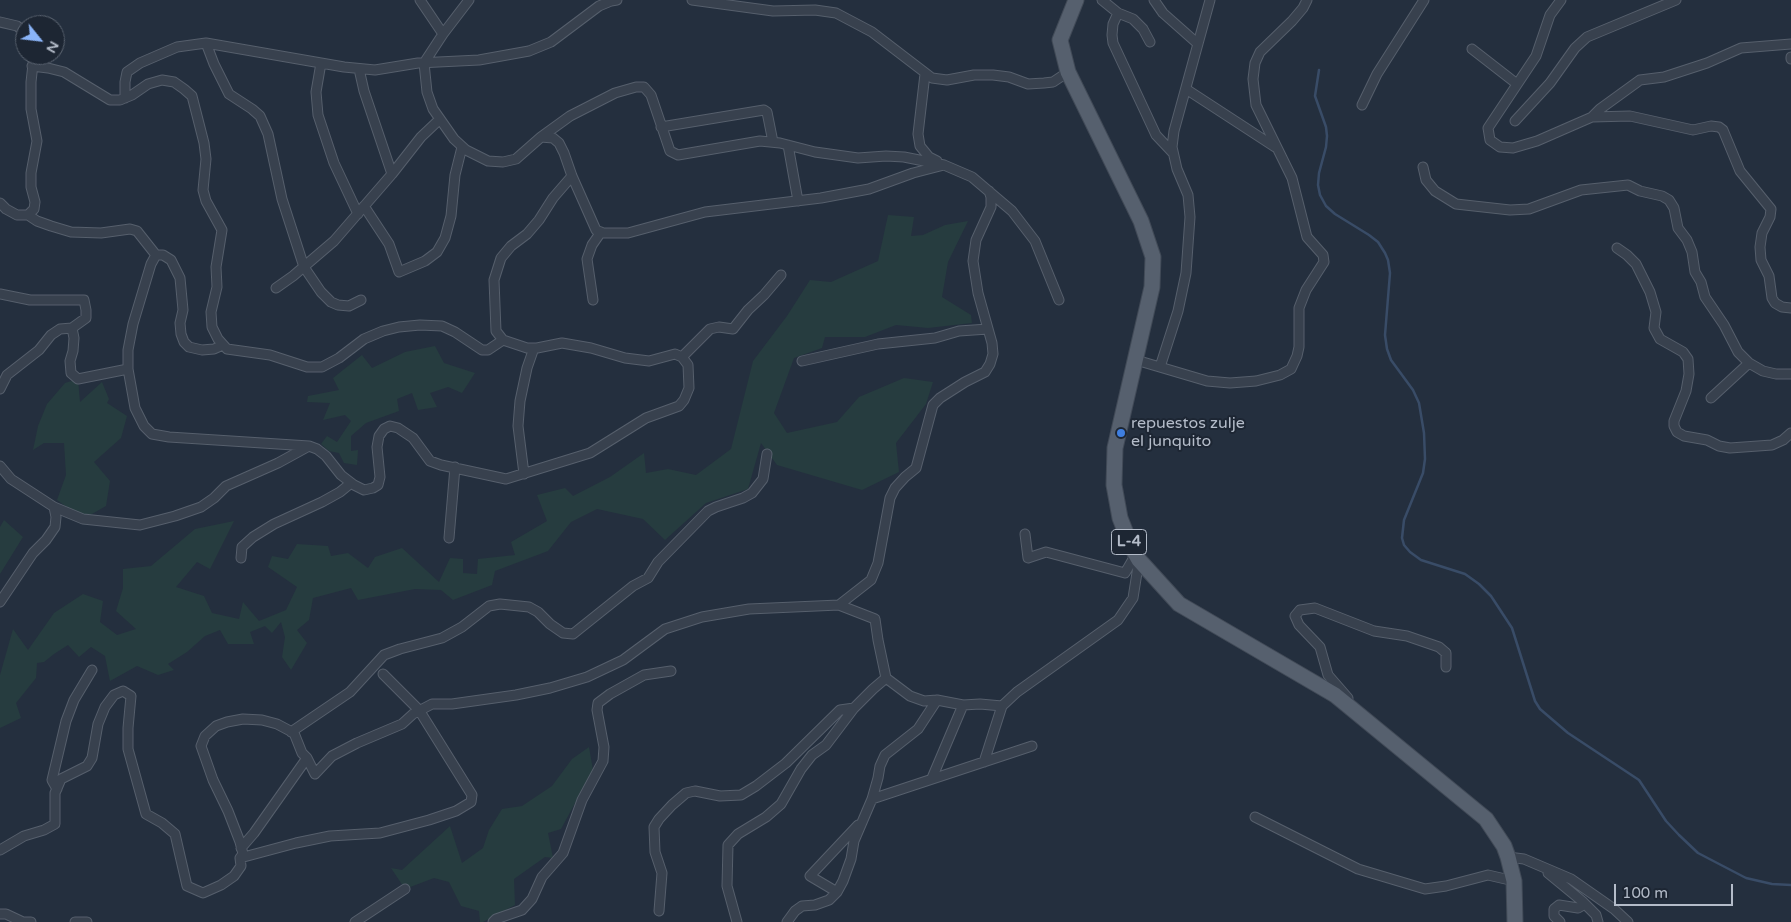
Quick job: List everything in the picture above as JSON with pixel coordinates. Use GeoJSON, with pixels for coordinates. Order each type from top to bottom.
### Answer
{"type":"FeatureCollection","features":[{"type":"Feature","properties":{"kind":"main road","name":"L-4"},"geometry":{"type":"LineString","coordinates":[[1072,2],[1060,40],[1068,72],[1142,221],[1154,257],[1152,288],[1115,448],[1114,485],[1120,518],[1131,546],[1137,558],[1179,604],[1335,695],[1486,819],[1504,846],[1508,857],[1514,881],[1515,922]]}},
{"type":"Feature","properties":{"kind":"street"},"geometry":{"type":"LineString","coordinates":[[420,0],[442,34]]}},
{"type":"Feature","properties":{"kind":"street"},"geometry":{"type":"LineString","coordinates":[[468,0],[442,34],[424,63],[427,92],[433,109],[462,147],[477,157],[503,162],[516,159],[541,137],[577,112],[615,93],[636,87],[644,87],[651,95],[670,151],[678,155],[760,141],[858,158],[904,157],[944,165]]}},
{"type":"Feature","properties":{"kind":"street"},"geometry":{"type":"LineString","coordinates":[[125,98],[124,82],[127,72],[140,63],[177,47],[206,43],[321,63],[375,70],[424,63],[479,60],[529,51],[551,42],[599,6],[617,0]]}},
{"type":"Feature","properties":{"kind":"street"},"geometry":{"type":"LineString","coordinates":[[692,0],[758,4],[773,11],[815,10],[836,13],[872,32],[932,78],[947,80],[974,75],[993,76],[1009,77],[1028,84],[1053,82],[1068,72]]}},
{"type":"Feature","properties":{"kind":"street"},"geometry":{"type":"LineString","coordinates":[[1102,0],[1118,13],[1133,19],[1143,29],[1150,42]]}},
{"type":"Feature","properties":{"kind":"street"},"geometry":{"type":"LineString","coordinates":[[1154,0],[1163,13],[1198,44]]}},
{"type":"Feature","properties":{"kind":"street"},"geometry":{"type":"LineString","coordinates":[[1160,367],[1178,311],[1186,273],[1190,217],[1188,195],[1177,170],[1173,153],[1174,131],[1210,0]]}},
{"type":"Feature","properties":{"kind":"street"},"geometry":{"type":"LineString","coordinates":[[1136,360],[1206,381],[1230,383],[1256,381],[1280,375],[1290,369],[1294,363],[1299,346],[1299,308],[1306,290],[1324,262],[1323,255],[1307,237],[1292,178],[1256,105],[1253,79],[1254,63],[1260,52],[1292,22],[1307,0]]}},
{"type":"Feature","properties":{"kind":"street"},"geometry":{"type":"LineString","coordinates":[[1362,105],[1377,74],[1424,0]]}},
{"type":"Feature","properties":{"kind":"street"},"geometry":{"type":"LineString","coordinates":[[1561,0],[1550,15],[1536,56],[1488,128],[1490,140],[1500,147],[1513,148],[1537,141],[1592,117],[1640,80],[1664,77],[1699,66],[1742,48],[1791,44]]}},
{"type":"Feature","properties":{"kind":"street"},"geometry":{"type":"LineString","coordinates":[[1515,121],[1550,83],[1576,48],[1587,37],[1676,0]]}},
{"type":"Feature","properties":{"kind":"street"},"geometry":{"type":"LineString","coordinates":[[1118,13],[1112,30],[1113,43],[1156,135],[1173,153]]}},
{"type":"Feature","properties":{"kind":"street"},"geometry":{"type":"LineString","coordinates":[[0,22],[15,26]]}},
{"type":"Feature","properties":{"kind":"street"},"geometry":{"type":"LineString","coordinates":[[206,43],[229,94],[252,108],[260,116],[268,134],[282,199],[304,267],[321,292],[331,302],[349,306],[361,300]]}},
{"type":"Feature","properties":{"kind":"street"},"geometry":{"type":"LineString","coordinates":[[1472,49],[1517,84]]}},
{"type":"Feature","properties":{"kind":"street"},"geometry":{"type":"LineString","coordinates":[[321,63],[316,92],[318,115],[334,163],[358,214]]}},
{"type":"Feature","properties":{"kind":"street"},"geometry":{"type":"LineString","coordinates":[[28,215],[34,209],[35,202],[30,173],[37,141],[31,109],[30,82],[32,66],[64,72],[110,100],[120,100],[148,84],[162,80],[174,82],[192,96],[204,143],[206,159],[203,190],[206,201],[222,230],[216,267],[217,287],[211,312],[212,327],[218,340],[227,349],[270,355],[306,367],[322,367],[339,358],[364,339],[383,331],[399,328],[420,325],[442,326],[455,332],[482,350],[488,350],[502,340]]}},
{"type":"Feature","properties":{"kind":"street"},"geometry":{"type":"LineString","coordinates":[[359,69],[364,91],[392,174]]}},
{"type":"Feature","properties":{"kind":"street"},"geometry":{"type":"LineString","coordinates":[[925,74],[918,134],[920,146],[929,157],[972,177],[1012,211],[1034,241],[1059,300]]}},
{"type":"Feature","properties":{"kind":"street"},"geometry":{"type":"LineString","coordinates":[[1186,88],[1277,148]]}},
{"type":"Feature","properties":{"kind":"street"},"geometry":{"type":"LineString","coordinates":[[661,127],[764,110],[767,112],[772,142]]}},
{"type":"Feature","properties":{"kind":"street"},"geometry":{"type":"LineString","coordinates":[[1592,117],[1630,116],[1693,130],[1711,126],[1719,127],[1723,130],[1740,171],[1771,209],[1770,217],[1762,234],[1760,246],[1761,260],[1769,276],[1772,298],[1775,303],[1782,307],[1791,308]]}},
{"type":"Feature","properties":{"kind":"street"},"geometry":{"type":"LineString","coordinates":[[276,288],[334,241],[392,174],[421,136],[440,119]]}},
{"type":"Feature","properties":{"kind":"street"},"geometry":{"type":"LineString","coordinates":[[541,137],[553,138],[559,143],[596,230],[601,232],[628,232],[705,212],[820,198],[869,188],[944,165]]}},
{"type":"Feature","properties":{"kind":"street"},"geometry":{"type":"LineString","coordinates":[[788,145],[798,201]]}},
{"type":"Feature","properties":{"kind":"street"},"geometry":{"type":"LineString","coordinates":[[364,206],[389,244],[399,272],[424,261],[437,252],[445,238],[451,216],[455,175],[462,147]]}},
{"type":"Feature","properties":{"kind":"street"},"geometry":{"type":"LineString","coordinates":[[1423,167],[1426,180],[1435,191],[1456,204],[1510,210],[1528,209],[1581,190],[1628,185],[1640,191],[1662,196],[1669,200],[1674,208],[1678,228],[1687,240],[1692,252],[1695,272],[1701,282],[1705,297],[1724,325],[1738,352],[1749,363],[1763,371],[1776,374],[1791,374]]}},
{"type":"Feature","properties":{"kind":"street"},"geometry":{"type":"LineString","coordinates":[[156,255],[151,264],[133,324],[128,350],[128,369],[135,408],[144,426],[152,434],[169,437],[309,446],[326,456],[341,475],[364,490],[378,485],[380,477],[377,447],[379,436],[384,429],[390,426],[398,428],[414,438],[430,461],[506,479],[590,453],[646,418],[679,406],[689,388],[688,365],[682,357],[675,354],[649,360],[625,358],[591,348],[562,343],[527,348],[502,340],[496,331],[494,280],[501,258],[511,246],[527,234],[539,220],[553,198],[572,176]]}},
{"type":"Feature","properties":{"kind":"street"},"geometry":{"type":"LineString","coordinates":[[839,606],[871,580],[878,563],[890,498],[895,488],[916,468],[933,405],[940,398],[965,382],[985,372],[990,364],[993,354],[992,343],[978,293],[973,261],[976,240],[991,207],[991,197],[988,190]]}},
{"type":"Feature","properties":{"kind":"street"},"geometry":{"type":"LineString","coordinates":[[0,203],[6,209],[17,214],[28,215],[37,221],[72,232],[101,233],[130,229],[138,230],[156,255]]}},
{"type":"Feature","properties":{"kind":"street"},"geometry":{"type":"LineString","coordinates":[[593,300],[587,259],[592,245],[601,232]]}},
{"type":"Feature","properties":{"kind":"street"},"geometry":{"type":"LineString","coordinates":[[1617,248],[1636,264],[1650,292],[1656,312],[1654,328],[1660,339],[1683,352],[1688,359],[1689,374],[1686,391],[1674,426],[1677,432],[1684,436],[1707,440],[1719,446],[1730,448],[1772,445],[1784,440],[1791,434]]}},
{"type":"Feature","properties":{"kind":"street"},"geometry":{"type":"LineString","coordinates":[[156,255],[164,255],[171,260],[180,278],[184,310],[180,323],[184,342],[189,347],[202,350],[214,349],[223,345]]}},
{"type":"Feature","properties":{"kind":"street"},"geometry":{"type":"LineString","coordinates":[[682,357],[710,329],[719,327],[733,329],[781,275]]}},
{"type":"Feature","properties":{"kind":"street"},"geometry":{"type":"LineString","coordinates":[[0,294],[30,300],[84,300],[86,310],[86,318],[72,328],[60,329],[51,335],[39,350],[4,375],[0,389]]}},
{"type":"Feature","properties":{"kind":"street"},"geometry":{"type":"LineString","coordinates":[[72,328],[74,338],[70,361],[71,373],[78,379],[128,369]]}},
{"type":"Feature","properties":{"kind":"street"},"geometry":{"type":"LineString","coordinates":[[802,361],[878,344],[935,338],[959,331],[988,329]]}},
{"type":"Feature","properties":{"kind":"street"},"geometry":{"type":"LineString","coordinates":[[524,474],[518,426],[520,401],[527,368],[534,348]]}},
{"type":"Feature","properties":{"kind":"street"},"geometry":{"type":"LineString","coordinates":[[1711,398],[1749,363]]}},
{"type":"Feature","properties":{"kind":"street"},"geometry":{"type":"LineString","coordinates":[[0,466],[11,479],[54,507],[84,519],[140,525],[176,516],[201,507],[226,486],[278,463],[309,446]]}},
{"type":"Feature","properties":{"kind":"street"},"geometry":{"type":"LineString","coordinates":[[291,732],[350,692],[384,655],[442,638],[462,627],[489,606],[500,604],[530,607],[550,624],[563,632],[573,634],[632,586],[648,578],[658,562],[708,511],[743,498],[752,492],[763,479],[766,454]]}},
{"type":"Feature","properties":{"kind":"street"},"geometry":{"type":"LineString","coordinates":[[449,538],[454,467]]}},
{"type":"Feature","properties":{"kind":"street"},"geometry":{"type":"LineString","coordinates":[[241,558],[242,547],[253,537],[274,524],[322,502],[351,483]]}},
{"type":"Feature","properties":{"kind":"street"},"geometry":{"type":"LineString","coordinates":[[0,602],[33,553],[46,540],[55,527],[54,507]]}},
{"type":"Feature","properties":{"kind":"street"},"geometry":{"type":"LineString","coordinates":[[1025,534],[1028,558],[1046,552],[1126,573],[1137,558]]}},
{"type":"Feature","properties":{"kind":"street"},"geometry":{"type":"LineString","coordinates":[[984,762],[1002,706],[1018,692],[1118,620],[1133,598],[1137,558]]}},
{"type":"Feature","properties":{"kind":"street"},"geometry":{"type":"LineString","coordinates":[[0,850],[24,836],[44,830],[55,824],[55,793],[61,779],[87,766],[92,758],[98,724],[105,707],[114,695],[123,691],[131,696],[128,749],[146,814],[162,822],[175,834],[187,886],[202,893],[234,876],[241,866],[240,858],[243,854],[228,811],[212,780],[201,746],[205,736],[216,726],[228,722],[244,719],[262,720],[277,724],[294,733],[302,753],[307,758],[314,774],[332,756],[402,724],[419,710],[432,704],[452,704],[516,695],[550,688],[587,677],[623,660],[666,629],[702,617],[749,609],[839,606],[875,619],[886,678],[910,696],[924,701],[937,700],[963,705],[1002,706]]}},
{"type":"Feature","properties":{"kind":"street"},"geometry":{"type":"LineString","coordinates":[[1356,713],[1349,699],[1328,675],[1320,647],[1299,625],[1295,616],[1300,610],[1315,608],[1374,631],[1407,636],[1440,647],[1446,653],[1446,667]]}},
{"type":"Feature","properties":{"kind":"street"},"geometry":{"type":"LineString","coordinates":[[57,789],[52,780],[66,721],[74,700],[92,670]]}},
{"type":"Feature","properties":{"kind":"street"},"geometry":{"type":"LineString","coordinates":[[493,922],[502,916],[522,910],[532,899],[542,877],[563,853],[582,800],[602,761],[604,747],[597,710],[598,704],[610,694],[644,675],[671,671]]}},
{"type":"Feature","properties":{"kind":"street"},"geometry":{"type":"LineString","coordinates":[[240,858],[330,836],[380,833],[456,811],[471,802],[472,795],[419,710],[384,674]]}},
{"type":"Feature","properties":{"kind":"street"},"geometry":{"type":"LineString","coordinates":[[737,922],[727,886],[728,845],[738,834],[766,817],[781,804],[801,768],[812,754],[826,745],[854,708],[886,678]]}},
{"type":"Feature","properties":{"kind":"street"},"geometry":{"type":"LineString","coordinates":[[787,922],[795,911],[802,906],[815,905],[829,900],[837,892],[851,859],[854,841],[872,799],[880,766],[885,755],[918,729],[937,700]]}},
{"type":"Feature","properties":{"kind":"street"},"geometry":{"type":"LineString","coordinates":[[932,778],[963,705]]}},
{"type":"Feature","properties":{"kind":"street"},"geometry":{"type":"LineString","coordinates":[[659,911],[662,873],[655,852],[654,827],[672,805],[686,793],[695,791],[720,796],[741,795],[786,763],[840,710],[854,708]]}},
{"type":"Feature","properties":{"kind":"street"},"geometry":{"type":"LineString","coordinates":[[872,799],[1032,746]]}},
{"type":"Feature","properties":{"kind":"street"},"geometry":{"type":"LineString","coordinates":[[241,848],[254,833],[307,758]]}},
{"type":"Feature","properties":{"kind":"street"},"geometry":{"type":"LineString","coordinates":[[1255,817],[1358,870],[1426,889],[1488,875],[1514,881]]}},
{"type":"Feature","properties":{"kind":"street"},"geometry":{"type":"LineString","coordinates":[[837,892],[810,876],[862,821]]}},
{"type":"Feature","properties":{"kind":"street"},"geometry":{"type":"LineString","coordinates":[[1508,857],[1524,860],[1571,880],[1614,909],[1628,922]]}},
{"type":"Feature","properties":{"kind":"street"},"geometry":{"type":"LineString","coordinates":[[1540,866],[1585,904],[1596,915],[1598,922]]}},
{"type":"Feature","properties":{"kind":"street"},"geometry":{"type":"LineString","coordinates":[[355,922],[405,889]]}},
{"type":"Feature","properties":{"kind":"street"},"geometry":{"type":"LineString","coordinates":[[1560,922],[1554,916],[1554,909],[1559,905],[1578,908],[1585,904]]}},
{"type":"Feature","properties":{"kind":"street"},"geometry":{"type":"LineString","coordinates":[[0,914],[6,914],[23,922],[31,922]]}},
{"type":"Feature","properties":{"kind":"street"},"geometry":{"type":"LineString","coordinates":[[75,922],[88,922]]}},
{"type":"Feature","properties":{"kind":"green space"},"geometry":{"type":"Polygon","coordinates":[[[888,215],[914,217],[911,236],[923,235],[945,225],[968,221],[948,262],[942,297],[971,315],[972,323],[928,328],[896,325],[865,337],[825,337],[822,348],[794,358],[774,413],[787,433],[837,422],[859,397],[904,378],[933,382],[926,404],[896,443],[899,472],[862,490],[777,465],[761,443],[748,489],[706,503],[665,540],[643,519],[597,509],[571,522],[548,551],[495,571],[492,585],[453,600],[441,590],[415,589],[358,600],[351,588],[313,598],[309,620],[297,630],[307,643],[291,670],[282,657],[285,637],[281,622],[272,633],[265,626],[250,632],[254,644],[228,644],[220,630],[205,636],[187,652],[168,664],[174,670],[158,675],[137,666],[110,681],[105,656],[91,647],[79,657],[68,645],[44,662],[37,663],[36,678],[16,703],[21,718],[0,728],[0,675],[13,629],[28,650],[54,613],[83,594],[103,601],[100,622],[117,635],[136,629],[116,611],[123,588],[123,569],[151,566],[195,529],[234,521],[210,569],[197,562],[176,587],[204,596],[212,613],[239,619],[243,602],[259,621],[286,610],[297,587],[268,567],[272,556],[288,559],[297,544],[328,546],[331,556],[348,553],[368,568],[375,557],[402,548],[439,582],[450,558],[463,559],[463,573],[477,574],[478,559],[515,555],[511,542],[547,521],[537,495],[565,488],[573,496],[610,477],[644,453],[646,473],[668,469],[696,475],[731,449],[753,361],[787,316],[810,280],[831,282],[878,261],[888,215]]]}},
{"type":"Feature","properties":{"kind":"green space"},"geometry":{"type":"Polygon","coordinates":[[[435,346],[444,363],[475,373],[462,393],[448,387],[430,393],[437,407],[418,410],[412,393],[397,399],[399,411],[366,423],[351,436],[351,451],[358,450],[357,465],[344,463],[339,453],[329,451],[321,444],[327,436],[337,442],[351,421],[345,415],[323,420],[330,403],[307,402],[308,396],[339,390],[333,378],[362,355],[372,368],[405,352],[435,346]]]}},
{"type":"Feature","properties":{"kind":"green space"},"geometry":{"type":"Polygon","coordinates":[[[78,379],[80,402],[102,382],[109,399],[107,403],[127,416],[121,438],[94,462],[110,481],[106,506],[83,519],[57,500],[66,475],[64,443],[44,443],[33,450],[38,426],[47,404],[65,383],[78,379]]]}},
{"type":"Feature","properties":{"kind":"green space"},"geometry":{"type":"Polygon","coordinates":[[[4,520],[23,537],[0,574],[0,527],[4,520]]]}},
{"type":"Feature","properties":{"kind":"green space"},"geometry":{"type":"Polygon","coordinates":[[[589,747],[593,770],[561,829],[548,833],[553,858],[545,857],[514,879],[515,905],[480,922],[479,911],[461,906],[449,882],[434,878],[405,889],[391,868],[402,870],[450,826],[462,863],[483,848],[489,830],[502,809],[522,806],[552,786],[572,759],[589,747]]]}},
{"type":"Feature","properties":{"kind":"waterway"},"geometry":{"type":"LineString","coordinates":[[1319,70],[1315,96],[1326,127],[1327,136],[1319,173],[1318,185],[1320,195],[1326,206],[1378,242],[1385,253],[1390,273],[1385,335],[1387,349],[1391,360],[1413,390],[1419,403],[1424,433],[1425,459],[1423,473],[1404,520],[1402,538],[1404,545],[1421,560],[1465,574],[1491,596],[1512,628],[1535,701],[1540,709],[1568,733],[1639,780],[1666,821],[1698,853],[1746,878],[1772,884],[1791,885]]}},
{"type":"Feature","properties":{"kind":"place","name":"repuestos zulje el junquito"},"geometry":{"type":"Point","coordinates":[1121,433]}}]}
